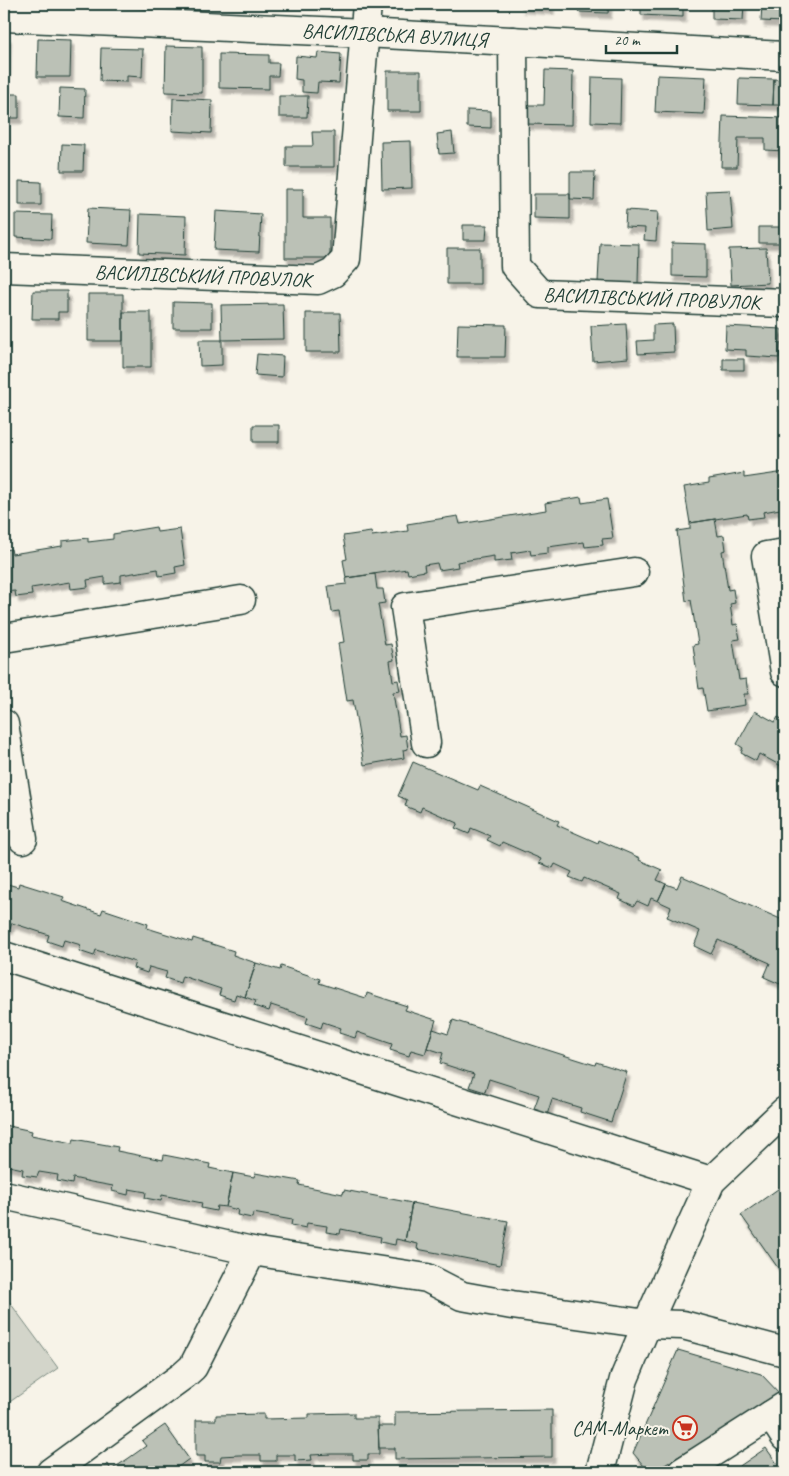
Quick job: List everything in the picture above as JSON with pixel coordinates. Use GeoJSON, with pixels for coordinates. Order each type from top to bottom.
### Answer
{"type":"FeatureCollection","features":[{"type":"Feature","properties":{"kind":"street","name":"ВАСИЛІВСЬКИЙ ПРОВУЛОК"},"geometry":{"type":"LineString","coordinates":[[4,268],[318,280],[334,273],[346,259],[367,4]]}},
{"type":"Feature","properties":{"kind":"street","name":"ВАСИЛІВСЬКА ВУЛИЦЯ"},"geometry":{"type":"LineString","coordinates":[[4,17],[365,33],[785,56]]}},
{"type":"Feature","properties":{"kind":"street","name":"ВАСИЛІВСЬКИЙ ПРОВУЛОК"},"geometry":{"type":"LineString","coordinates":[[513,41],[515,266],[540,294],[785,303]]}},
{"type":"Feature","properties":{"kind":"street"},"geometry":{"type":"LineString","coordinates":[[785,553],[766,556],[785,672]]}},
{"type":"Feature","properties":{"kind":"street"},"geometry":{"type":"LineString","coordinates":[[426,743],[405,607],[634,572]]}},
{"type":"Feature","properties":{"kind":"street"},"geometry":{"type":"LineString","coordinates":[[4,638],[241,600]]}},
{"type":"Feature","properties":{"kind":"street"},"geometry":{"type":"LineString","coordinates":[[4,724],[22,839]]}},
{"type":"Feature","properties":{"kind":"street"},"geometry":{"type":"LineString","coordinates":[[4,956],[711,1181]]}},
{"type":"Feature","properties":{"kind":"street"},"geometry":{"type":"LineString","coordinates":[[600,1472],[624,1379],[711,1181],[785,1111]]}},
{"type":"Feature","properties":{"kind":"street"},"geometry":{"type":"LineString","coordinates":[[4,1195],[252,1251],[427,1278],[462,1296],[647,1324],[683,1325],[785,1352]]}},
{"type":"Feature","properties":{"kind":"street"},"geometry":{"type":"LineString","coordinates":[[51,1472],[193,1367],[252,1251]]}},
{"type":"Feature","properties":{"kind":"street"},"geometry":{"type":"LineString","coordinates":[[682,1472],[781,1419]]}},
{"type":"Feature","properties":{"kind":"shaded area"},"geometry":{"type":"Polygon","coordinates":[[[8,1300],[58,1368],[4,1406],[4,1303],[8,1300]]]}},
{"type":"Feature","properties":{"kind":"building"},"geometry":{"type":"Polygon","coordinates":[[[522,4],[551,4],[551,9],[521,7],[522,4]]]}},
{"type":"Feature","properties":{"kind":"building"},"geometry":{"type":"Polygon","coordinates":[[[578,4],[609,4],[608,13],[578,12],[578,4]]]}},
{"type":"Feature","properties":{"kind":"building"},"geometry":{"type":"Polygon","coordinates":[[[641,4],[683,4],[683,17],[641,15],[641,4]]]}},
{"type":"Feature","properties":{"kind":"building"},"geometry":{"type":"Polygon","coordinates":[[[712,4],[744,4],[743,20],[712,19],[712,4]]]}},
{"type":"Feature","properties":{"kind":"building"},"geometry":{"type":"Polygon","coordinates":[[[762,4],[785,4],[785,22],[761,21],[762,4]]]}},
{"type":"Feature","properties":{"kind":"building"},"geometry":{"type":"Polygon","coordinates":[[[4,36],[8,36],[7,72],[4,72],[4,36]]]}},
{"type":"Feature","properties":{"kind":"building"},"geometry":{"type":"Polygon","coordinates":[[[38,39],[71,40],[70,77],[37,77],[38,39]]]}},
{"type":"Feature","properties":{"kind":"building"},"geometry":{"type":"Polygon","coordinates":[[[166,46],[202,47],[202,93],[165,92],[166,46]]]}},
{"type":"Feature","properties":{"kind":"building"},"geometry":{"type":"Polygon","coordinates":[[[101,48],[143,49],[142,77],[127,76],[127,82],[100,81],[101,48]]]}},
{"type":"Feature","properties":{"kind":"building"},"geometry":{"type":"Polygon","coordinates":[[[318,52],[341,54],[339,83],[318,82],[317,93],[302,92],[302,80],[295,79],[296,56],[317,58],[318,52]]]}},
{"type":"Feature","properties":{"kind":"building"},"geometry":{"type":"Polygon","coordinates":[[[219,54],[269,55],[269,63],[279,63],[278,76],[269,76],[269,89],[219,88],[219,54]]]}},
{"type":"Feature","properties":{"kind":"building"},"geometry":{"type":"Polygon","coordinates":[[[545,70],[573,71],[572,125],[526,124],[527,105],[544,105],[545,70]]]}},
{"type":"Feature","properties":{"kind":"building"},"geometry":{"type":"Polygon","coordinates":[[[387,71],[421,71],[421,111],[387,111],[387,71]]]}},
{"type":"Feature","properties":{"kind":"building"},"geometry":{"type":"Polygon","coordinates":[[[657,75],[706,77],[704,114],[655,112],[657,75]]]}},
{"type":"Feature","properties":{"kind":"building"},"geometry":{"type":"Polygon","coordinates":[[[592,77],[621,78],[620,123],[591,122],[592,77]]]}},
{"type":"Feature","properties":{"kind":"building"},"geometry":{"type":"Polygon","coordinates":[[[739,78],[774,79],[773,105],[738,104],[739,78]]]}},
{"type":"Feature","properties":{"kind":"building"},"geometry":{"type":"Polygon","coordinates":[[[774,79],[785,80],[785,105],[773,105],[774,79]]]}},
{"type":"Feature","properties":{"kind":"building"},"geometry":{"type":"Polygon","coordinates":[[[60,88],[85,89],[84,118],[59,117],[60,88]]]}},
{"type":"Feature","properties":{"kind":"building"},"geometry":{"type":"Polygon","coordinates":[[[4,94],[19,94],[19,118],[4,118],[4,94]]]}},
{"type":"Feature","properties":{"kind":"building"},"geometry":{"type":"Polygon","coordinates":[[[279,96],[308,96],[307,117],[279,117],[279,96]]]}},
{"type":"Feature","properties":{"kind":"building"},"geometry":{"type":"Polygon","coordinates":[[[173,98],[212,100],[211,133],[172,131],[173,98]]]}},
{"type":"Feature","properties":{"kind":"building"},"geometry":{"type":"Polygon","coordinates":[[[467,110],[491,111],[491,128],[467,127],[467,110]]]}},
{"type":"Feature","properties":{"kind":"building"},"geometry":{"type":"Polygon","coordinates":[[[723,116],[785,118],[785,151],[765,150],[765,138],[738,138],[737,167],[721,167],[723,116]]]}},
{"type":"Feature","properties":{"kind":"building"},"geometry":{"type":"Polygon","coordinates":[[[312,132],[334,132],[334,167],[286,167],[286,146],[313,146],[312,132]]]}},
{"type":"Feature","properties":{"kind":"building"},"geometry":{"type":"Polygon","coordinates":[[[452,132],[454,153],[439,154],[437,134],[452,132]]]}},
{"type":"Feature","properties":{"kind":"building"},"geometry":{"type":"Polygon","coordinates":[[[411,141],[412,188],[382,189],[381,142],[411,141]]]}},
{"type":"Feature","properties":{"kind":"building"},"geometry":{"type":"Polygon","coordinates":[[[62,144],[84,145],[83,171],[61,171],[62,144]]]}},
{"type":"Feature","properties":{"kind":"building"},"geometry":{"type":"Polygon","coordinates":[[[570,172],[595,172],[594,200],[570,199],[570,172]]]}},
{"type":"Feature","properties":{"kind":"building"},"geometry":{"type":"Polygon","coordinates":[[[19,181],[41,182],[41,205],[19,205],[19,181]]]}},
{"type":"Feature","properties":{"kind":"building"},"geometry":{"type":"Polygon","coordinates":[[[285,189],[303,189],[303,218],[330,218],[330,258],[285,258],[285,189]]]}},
{"type":"Feature","properties":{"kind":"building"},"geometry":{"type":"Polygon","coordinates":[[[730,190],[733,229],[708,231],[706,191],[730,190]]]}},
{"type":"Feature","properties":{"kind":"building"},"geometry":{"type":"Polygon","coordinates":[[[534,194],[570,194],[570,219],[534,218],[534,194]]]}},
{"type":"Feature","properties":{"kind":"building"},"geometry":{"type":"Polygon","coordinates":[[[88,208],[131,210],[129,245],[86,243],[88,208]]]}},
{"type":"Feature","properties":{"kind":"building"},"geometry":{"type":"Polygon","coordinates":[[[626,210],[658,212],[656,241],[644,240],[645,228],[625,227],[626,210]]]}},
{"type":"Feature","properties":{"kind":"building"},"geometry":{"type":"Polygon","coordinates":[[[216,211],[261,214],[259,252],[214,250],[216,211]]]}},
{"type":"Feature","properties":{"kind":"building"},"geometry":{"type":"Polygon","coordinates":[[[15,214],[52,215],[51,239],[15,237],[15,214]]]}},
{"type":"Feature","properties":{"kind":"building"},"geometry":{"type":"Polygon","coordinates":[[[140,214],[186,216],[185,255],[139,253],[140,214]]]}},
{"type":"Feature","properties":{"kind":"building"},"geometry":{"type":"Polygon","coordinates":[[[463,225],[487,225],[486,240],[463,240],[463,225]]]}},
{"type":"Feature","properties":{"kind":"building"},"geometry":{"type":"Polygon","coordinates":[[[759,227],[785,227],[785,243],[759,243],[759,227]]]}},
{"type":"Feature","properties":{"kind":"building"},"geometry":{"type":"Polygon","coordinates":[[[600,243],[639,244],[638,283],[598,282],[600,243]]]}},
{"type":"Feature","properties":{"kind":"building"},"geometry":{"type":"Polygon","coordinates":[[[672,243],[706,244],[706,277],[672,276],[672,243]]]}},
{"type":"Feature","properties":{"kind":"building"},"geometry":{"type":"Polygon","coordinates":[[[447,248],[480,248],[480,284],[447,284],[447,248]]]}},
{"type":"Feature","properties":{"kind":"building"},"geometry":{"type":"Polygon","coordinates":[[[766,248],[768,283],[731,285],[729,249],[766,248]]]}},
{"type":"Feature","properties":{"kind":"building"},"geometry":{"type":"Polygon","coordinates":[[[33,291],[67,291],[67,312],[58,312],[58,319],[32,319],[33,291]]]}},
{"type":"Feature","properties":{"kind":"building"},"geometry":{"type":"Polygon","coordinates":[[[88,294],[123,294],[123,341],[88,341],[88,294]]]}},
{"type":"Feature","properties":{"kind":"building"},"geometry":{"type":"Polygon","coordinates":[[[173,302],[212,303],[212,328],[173,328],[173,302]]]}},
{"type":"Feature","properties":{"kind":"building"},"geometry":{"type":"Polygon","coordinates":[[[283,304],[284,339],[222,340],[221,305],[283,304]]]}},
{"type":"Feature","properties":{"kind":"building"},"geometry":{"type":"Polygon","coordinates":[[[123,312],[151,312],[151,367],[123,367],[123,312]]]}},
{"type":"Feature","properties":{"kind":"building"},"geometry":{"type":"Polygon","coordinates":[[[306,313],[340,313],[341,352],[306,352],[306,313]]]}},
{"type":"Feature","properties":{"kind":"building"},"geometry":{"type":"Polygon","coordinates":[[[458,324],[506,325],[505,357],[457,357],[458,324]]]}},
{"type":"Feature","properties":{"kind":"building"},"geometry":{"type":"Polygon","coordinates":[[[626,324],[628,358],[593,361],[591,326],[626,324]]]}},
{"type":"Feature","properties":{"kind":"building"},"geometry":{"type":"Polygon","coordinates":[[[673,324],[674,352],[638,354],[637,341],[653,340],[653,325],[673,324]]]}},
{"type":"Feature","properties":{"kind":"building"},"geometry":{"type":"Polygon","coordinates":[[[726,326],[781,329],[779,358],[746,356],[746,350],[725,349],[726,326]]]}},
{"type":"Feature","properties":{"kind":"building"},"geometry":{"type":"Polygon","coordinates":[[[199,340],[222,340],[222,365],[200,366],[199,340]]]}},
{"type":"Feature","properties":{"kind":"building"},"geometry":{"type":"Polygon","coordinates":[[[257,354],[283,356],[282,377],[255,375],[257,354]]]}},
{"type":"Feature","properties":{"kind":"building"},"geometry":{"type":"Polygon","coordinates":[[[723,359],[744,359],[744,370],[723,370],[723,359]]]}},
{"type":"Feature","properties":{"kind":"building"},"geometry":{"type":"Polygon","coordinates":[[[253,425],[279,425],[279,442],[253,442],[253,425]]]}},
{"type":"Feature","properties":{"kind":"building"},"geometry":{"type":"Polygon","coordinates":[[[785,472],[785,514],[781,514],[780,509],[763,512],[764,517],[748,519],[747,514],[690,523],[684,487],[709,483],[709,479],[744,473],[744,478],[785,472]]]}},
{"type":"Feature","properties":{"kind":"building"},"geometry":{"type":"Polygon","coordinates":[[[581,497],[582,503],[607,499],[613,538],[602,539],[603,545],[585,547],[584,542],[548,547],[548,553],[531,555],[530,550],[511,553],[512,560],[494,562],[494,556],[457,562],[458,567],[439,570],[437,563],[424,565],[425,571],[408,574],[407,569],[346,578],[343,560],[347,559],[343,536],[371,532],[372,536],[408,531],[407,524],[458,516],[460,524],[546,510],[545,503],[581,497]]]}},
{"type":"Feature","properties":{"kind":"building"},"geometry":{"type":"Polygon","coordinates":[[[715,519],[718,536],[724,535],[726,550],[722,551],[728,590],[733,589],[735,603],[730,604],[733,625],[737,624],[740,639],[733,640],[739,680],[746,679],[748,694],[744,694],[745,705],[707,711],[703,688],[699,689],[693,645],[698,644],[691,600],[686,601],[677,531],[690,529],[690,523],[715,519]]]}},
{"type":"Feature","properties":{"kind":"building"},"geometry":{"type":"Polygon","coordinates":[[[156,527],[157,532],[180,529],[185,565],[175,567],[176,573],[159,576],[158,569],[121,575],[121,582],[105,584],[105,577],[87,580],[88,587],[71,589],[70,582],[31,588],[32,595],[16,597],[15,591],[4,592],[4,550],[11,549],[12,554],[62,546],[62,541],[88,538],[88,542],[113,539],[113,534],[156,527]]]}},
{"type":"Feature","properties":{"kind":"building"},"geometry":{"type":"Polygon","coordinates":[[[375,574],[377,589],[383,589],[385,603],[378,604],[385,645],[391,644],[394,660],[390,661],[393,681],[398,680],[400,691],[393,692],[400,736],[406,735],[408,749],[403,750],[404,758],[364,765],[353,700],[347,701],[338,643],[344,642],[339,611],[332,612],[328,586],[347,584],[346,578],[375,574]]]}},
{"type":"Feature","properties":{"kind":"building"},"geometry":{"type":"Polygon","coordinates":[[[755,711],[775,722],[778,717],[785,721],[785,768],[759,754],[756,761],[741,753],[743,748],[737,744],[755,711]]]}},
{"type":"Feature","properties":{"kind":"building"},"geometry":{"type":"Polygon","coordinates":[[[413,762],[478,790],[480,786],[559,821],[557,825],[598,843],[599,840],[662,870],[657,880],[666,884],[658,901],[651,898],[648,906],[637,901],[634,906],[619,899],[621,894],[584,878],[582,882],[569,877],[572,872],[555,864],[553,868],[539,863],[541,859],[502,842],[500,846],[487,840],[490,836],[471,828],[469,834],[455,828],[458,823],[422,807],[420,812],[405,806],[407,800],[398,796],[413,762]]]}},
{"type":"Feature","properties":{"kind":"building"},"geometry":{"type":"Polygon","coordinates":[[[682,876],[785,921],[785,972],[780,984],[764,977],[770,963],[718,940],[711,954],[694,946],[700,931],[667,917],[671,907],[658,901],[666,884],[677,888],[682,876]]]}},
{"type":"Feature","properties":{"kind":"building"},"geometry":{"type":"Polygon","coordinates":[[[4,883],[18,887],[19,883],[64,897],[62,901],[101,914],[103,909],[148,924],[147,928],[192,942],[193,938],[234,951],[233,955],[256,963],[245,997],[236,994],[234,1000],[219,995],[221,989],[182,976],[180,983],[165,978],[167,972],[149,967],[147,973],[133,968],[135,962],[96,950],[94,956],[79,951],[81,945],[64,940],[62,946],[47,941],[49,935],[12,923],[10,929],[4,927],[4,883]]]}},
{"type":"Feature","properties":{"kind":"building"},"geometry":{"type":"Polygon","coordinates":[[[256,963],[280,970],[281,966],[320,979],[319,983],[366,998],[367,993],[407,1006],[405,1010],[436,1020],[425,1054],[411,1050],[409,1056],[390,1050],[392,1044],[357,1032],[355,1038],[339,1033],[341,1028],[323,1022],[321,1028],[306,1023],[308,1017],[271,1005],[269,1011],[254,1006],[256,1001],[245,997],[256,963]]]}},
{"type":"Feature","properties":{"kind":"building"},"geometry":{"type":"Polygon","coordinates":[[[453,1020],[595,1065],[596,1062],[627,1072],[611,1122],[580,1112],[581,1108],[552,1099],[547,1115],[533,1111],[539,1095],[489,1079],[485,1092],[469,1087],[474,1074],[440,1063],[443,1053],[427,1048],[433,1029],[448,1034],[453,1020]]]}},
{"type":"Feature","properties":{"kind":"building"},"geometry":{"type":"Polygon","coordinates":[[[4,1125],[32,1131],[31,1135],[73,1143],[74,1139],[118,1147],[117,1151],[163,1160],[164,1155],[210,1164],[209,1168],[233,1173],[226,1207],[217,1206],[216,1211],[201,1208],[202,1203],[162,1195],[161,1201],[145,1198],[146,1192],[129,1189],[128,1195],[112,1191],[113,1186],[73,1178],[72,1184],[57,1181],[58,1175],[39,1172],[37,1177],[22,1175],[23,1169],[4,1165],[4,1125]]]}},
{"type":"Feature","properties":{"kind":"building"},"geometry":{"type":"Polygon","coordinates":[[[233,1173],[254,1177],[255,1173],[300,1181],[299,1185],[343,1194],[344,1190],[412,1203],[405,1241],[396,1239],[395,1245],[380,1242],[381,1237],[341,1229],[340,1234],[326,1232],[327,1226],[307,1223],[306,1228],[291,1225],[292,1220],[253,1213],[252,1218],[237,1215],[238,1210],[226,1207],[233,1173]]]}},
{"type":"Feature","properties":{"kind":"building"},"geometry":{"type":"Polygon","coordinates":[[[785,1184],[785,1278],[741,1215],[785,1184]]]}},
{"type":"Feature","properties":{"kind":"building"},"geometry":{"type":"Polygon","coordinates":[[[412,1203],[508,1221],[500,1265],[417,1249],[418,1244],[405,1241],[412,1203]]]}},
{"type":"Feature","properties":{"kind":"building","name":"САМ-Маркет"},"geometry":{"type":"Polygon","coordinates":[[[678,1350],[761,1374],[781,1395],[653,1472],[649,1472],[633,1453],[678,1350]]]}},
{"type":"Feature","properties":{"kind":"building"},"geometry":{"type":"Polygon","coordinates":[[[552,1410],[552,1457],[395,1459],[395,1448],[379,1448],[378,1426],[395,1426],[395,1412],[552,1410]]]}},
{"type":"Feature","properties":{"kind":"building"},"geometry":{"type":"Polygon","coordinates":[[[354,1413],[354,1418],[378,1418],[379,1454],[368,1454],[368,1460],[353,1460],[353,1454],[311,1455],[312,1460],[295,1461],[295,1455],[276,1455],[276,1461],[261,1461],[261,1455],[239,1455],[221,1456],[220,1462],[205,1462],[205,1456],[196,1456],[196,1420],[216,1420],[216,1415],[264,1414],[264,1419],[309,1418],[309,1414],[354,1413]]]}},
{"type":"Feature","properties":{"kind":"building"},"geometry":{"type":"Polygon","coordinates":[[[165,1425],[189,1459],[171,1472],[97,1472],[108,1464],[111,1470],[129,1458],[146,1446],[142,1441],[165,1425]]]}},
{"type":"Feature","properties":{"kind":"building"},"geometry":{"type":"Polygon","coordinates":[[[766,1448],[783,1472],[731,1472],[766,1448]]]}},
{"type":"Feature","properties":{"kind":"place","name":"САМ-Маркет"},"geometry":{"type":"Point","coordinates":[685,1428]}}]}
